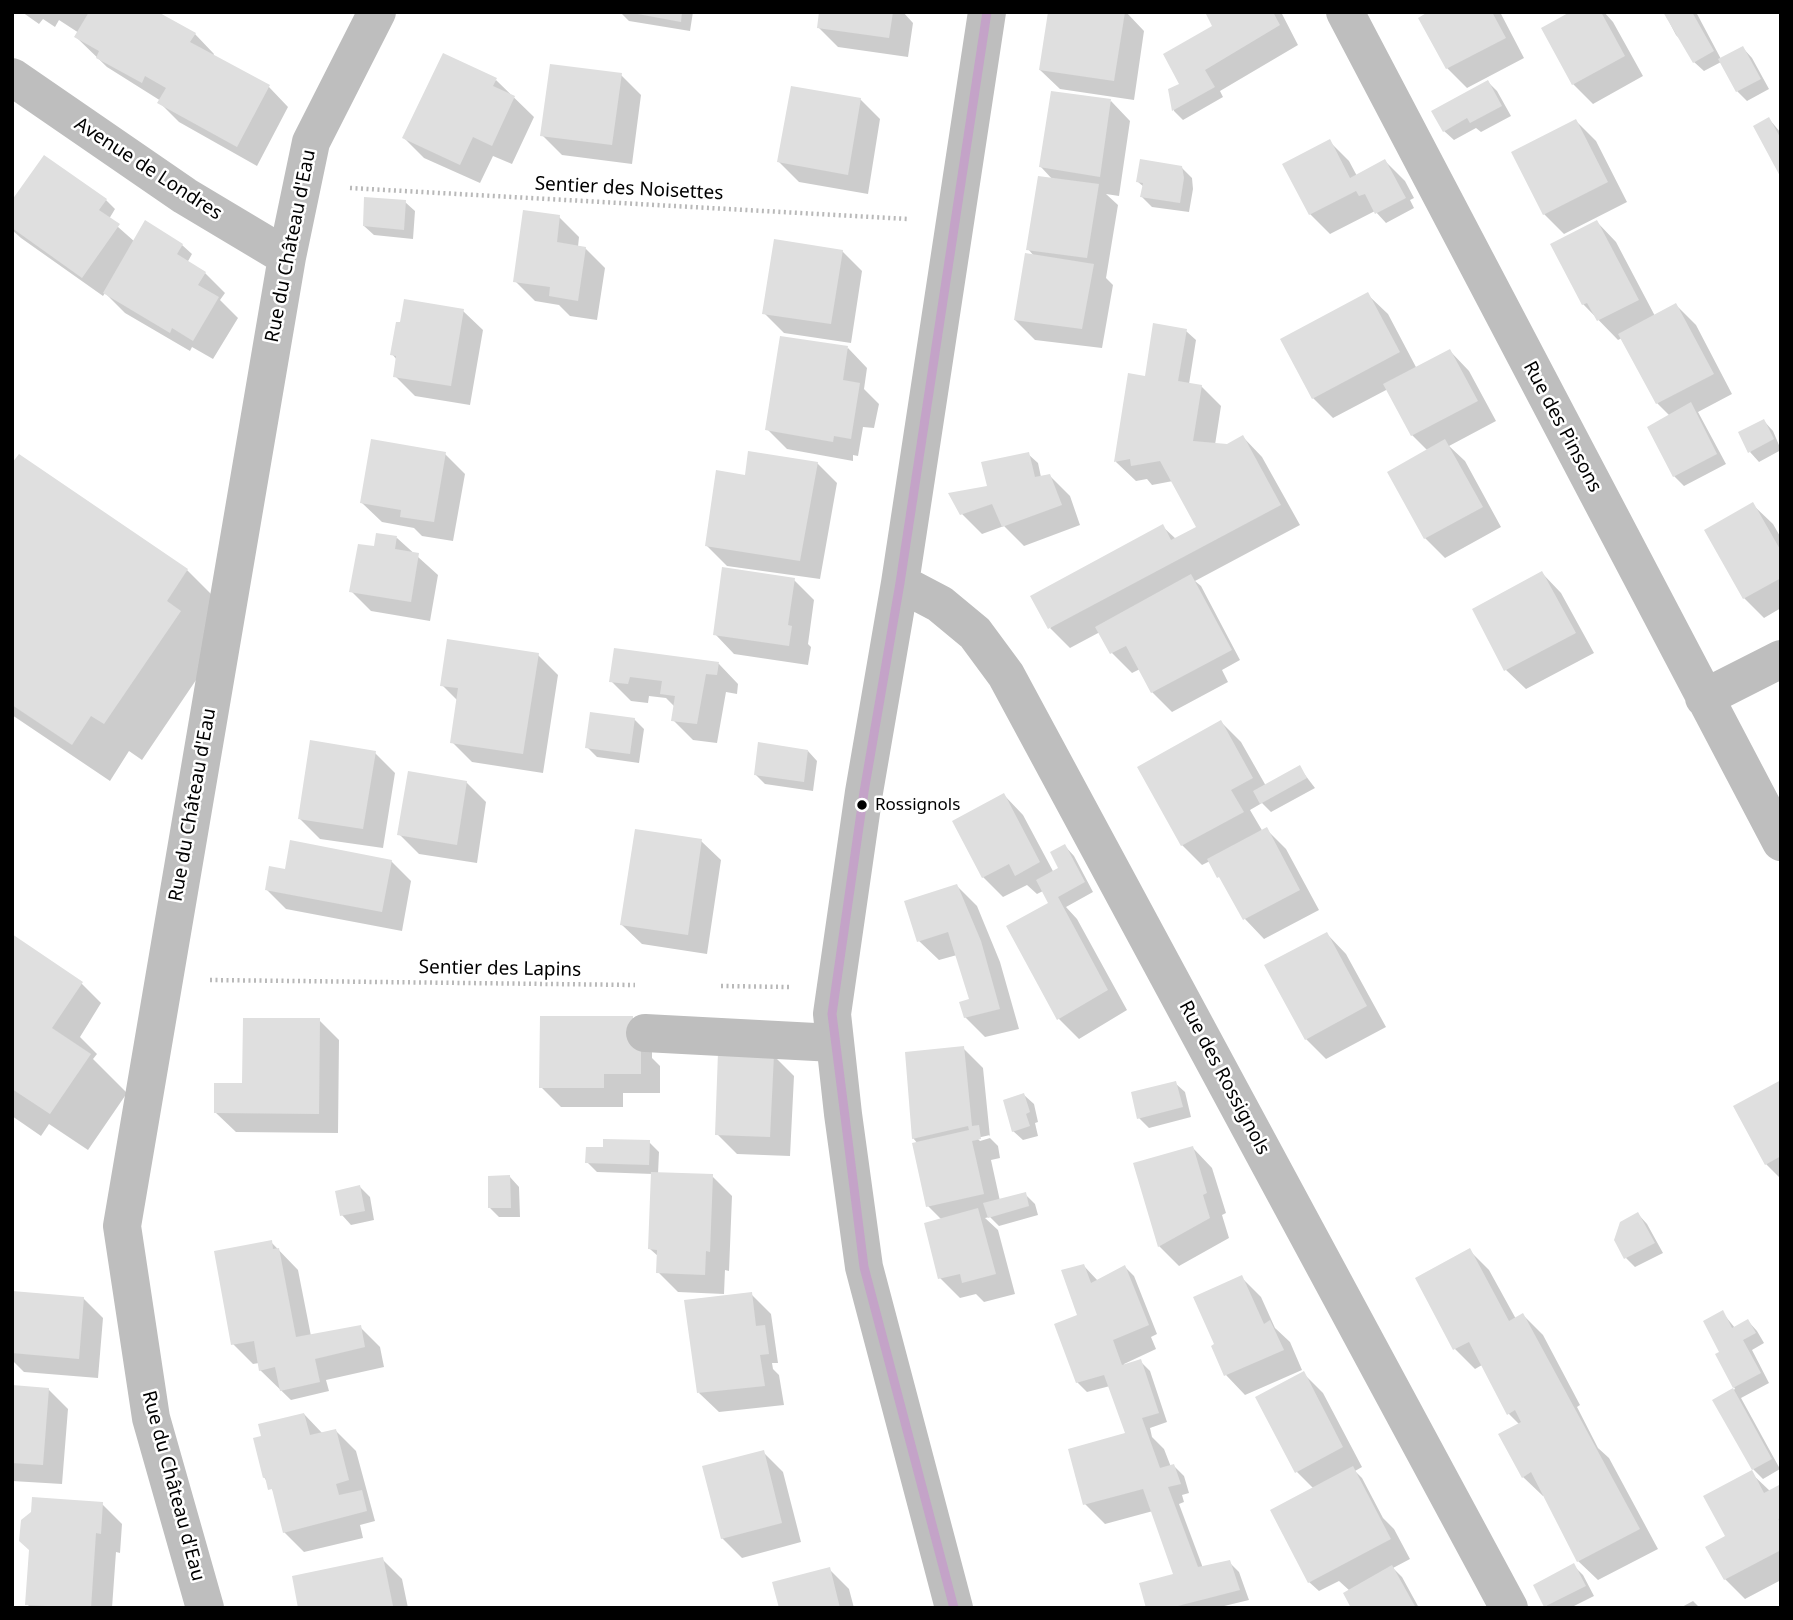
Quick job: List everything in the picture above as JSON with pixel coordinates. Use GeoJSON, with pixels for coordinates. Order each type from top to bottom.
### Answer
{"type":"FeatureCollection","features":[{"type":"Feature","properties":{"kind":"street","name":"Rue du Château d'Eau"},"geometry":{"type":"LineString","coordinates":[[205,1608],[151,1418],[122,1226],[287,257],[311,142],[377,12]]}},
{"type":"Feature","properties":{"kind":"street"},"geometry":{"type":"LineString","coordinates":[[954,1608],[864,1267],[832,1014],[864,792],[900,583],[987,12]]}},
{"type":"Feature","properties":{"kind":"street","name":"Rue des Pinsons"},"geometry":{"type":"LineString","coordinates":[[1345,12],[1781,842]]}},
{"type":"Feature","properties":{"kind":"street","name":"Avenue de Londres"},"geometry":{"type":"LineString","coordinates":[[12,76],[185,196],[287,257]]}},
{"type":"Feature","properties":{"kind":"street","name":"Rue des Rossignols"},"geometry":{"type":"LineString","coordinates":[[900,583],[940,604],[975,633],[1006,675],[1509,1608]]}},
{"type":"Feature","properties":{"kind":"street"},"geometry":{"type":"LineString","coordinates":[[1704,698],[1781,659]]}},
{"type":"Feature","properties":{"kind":"street"},"geometry":{"type":"LineString","coordinates":[[645,1033],[834,1043]]}},
{"type":"Feature","properties":{"kind":"path","name":"Sentier des Noisettes"},"geometry":{"type":"LineString","coordinates":[[302,185],[954,222]]}},
{"type":"Feature","properties":{"kind":"path","name":"Sentier des Lapins"},"geometry":{"type":"LineString","coordinates":[[163,979],[643,985]]}},
{"type":"Feature","properties":{"kind":"path"},"geometry":{"type":"LineString","coordinates":[[712,986],[836,988]]}},
{"type":"Feature","properties":{"kind":"building"},"geometry":{"type":"Polygon","coordinates":[[[89,12],[158,12],[196,33],[190,42],[270,85],[237,147],[157,103],[166,88],[145,76],[142,83],[96,58],[99,51],[74,37],[89,12]]]}},
{"type":"Feature","properties":{"kind":"building"},"geometry":{"type":"Polygon","coordinates":[[[627,12],[682,12],[681,22],[627,12]]]}},
{"type":"Feature","properties":{"kind":"building"},"geometry":{"type":"Polygon","coordinates":[[[819,12],[893,12],[889,38],[817,28],[819,12]]]}},
{"type":"Feature","properties":{"kind":"building"},"geometry":{"type":"Polygon","coordinates":[[[1048,12],[1125,12],[1114,81],[1039,70],[1048,12]]]}},
{"type":"Feature","properties":{"kind":"building"},"geometry":{"type":"Polygon","coordinates":[[[1205,12],[1273,12],[1280,25],[1205,70],[1215,87],[1172,111],[1168,89],[1179,84],[1163,54],[1212,26],[1205,12]]]}},
{"type":"Feature","properties":{"kind":"building"},"geometry":{"type":"Polygon","coordinates":[[[1428,12],[1492,12],[1506,38],[1446,69],[1418,18],[1428,12]]]}},
{"type":"Feature","properties":{"kind":"building"},"geometry":{"type":"Polygon","coordinates":[[[1570,12],[1601,12],[1625,56],[1572,85],[1541,28],[1570,12]]]}},
{"type":"Feature","properties":{"kind":"building"},"geometry":{"type":"Polygon","coordinates":[[[1663,12],[1692,12],[1714,51],[1693,63],[1663,12]]]}},
{"type":"Feature","properties":{"kind":"building"},"geometry":{"type":"Polygon","coordinates":[[[1743,46],[1761,79],[1736,92],[1718,59],[1743,46]]]}},
{"type":"Feature","properties":{"kind":"building"},"geometry":{"type":"Polygon","coordinates":[[[443,53],[497,78],[493,86],[515,96],[492,146],[473,137],[460,165],[402,138],[443,53]]]}},
{"type":"Feature","properties":{"kind":"building"},"geometry":{"type":"Polygon","coordinates":[[[550,64],[622,73],[612,145],[540,136],[550,64]]]}},
{"type":"Feature","properties":{"kind":"building"},"geometry":{"type":"Polygon","coordinates":[[[1488,80],[1502,106],[1470,123],[1467,118],[1443,132],[1431,111],[1488,80]]]}},
{"type":"Feature","properties":{"kind":"building"},"geometry":{"type":"Polygon","coordinates":[[[791,86],[861,98],[848,175],[777,162],[791,86]]]}},
{"type":"Feature","properties":{"kind":"building"},"geometry":{"type":"Polygon","coordinates":[[[1051,91],[1111,99],[1100,177],[1039,167],[1051,91]]]}},
{"type":"Feature","properties":{"kind":"building"},"geometry":{"type":"Polygon","coordinates":[[[1769,117],[1781,139],[1781,178],[1753,126],[1769,117]]]}},
{"type":"Feature","properties":{"kind":"building"},"geometry":{"type":"Polygon","coordinates":[[[1576,119],[1608,182],[1543,215],[1511,152],[1576,119]]]}},
{"type":"Feature","properties":{"kind":"building"},"geometry":{"type":"Polygon","coordinates":[[[1330,139],[1350,178],[1385,159],[1406,198],[1375,214],[1365,194],[1359,196],[1356,191],[1309,215],[1282,164],[1330,139]]]}},
{"type":"Feature","properties":{"kind":"building"},"geometry":{"type":"Polygon","coordinates":[[[44,155],[107,199],[99,210],[120,224],[82,278],[12,228],[12,200],[44,155]]]}},
{"type":"Feature","properties":{"kind":"building"},"geometry":{"type":"Polygon","coordinates":[[[1140,159],[1182,166],[1184,178],[1180,203],[1140,197],[1143,183],[1136,182],[1140,159]]]}},
{"type":"Feature","properties":{"kind":"building"},"geometry":{"type":"Polygon","coordinates":[[[1038,176],[1099,184],[1087,258],[1026,250],[1038,176]]]}},
{"type":"Feature","properties":{"kind":"building"},"geometry":{"type":"Polygon","coordinates":[[[364,197],[406,200],[404,230],[363,226],[364,197]]]}},
{"type":"Feature","properties":{"kind":"building"},"geometry":{"type":"Polygon","coordinates":[[[523,210],[560,215],[557,242],[586,247],[578,301],[549,296],[550,287],[513,282],[523,210]]]}},
{"type":"Feature","properties":{"kind":"building"},"geometry":{"type":"Polygon","coordinates":[[[145,220],[183,244],[177,254],[206,272],[198,285],[219,297],[193,341],[172,328],[170,333],[103,293],[145,220]]]}},
{"type":"Feature","properties":{"kind":"building"},"geometry":{"type":"Polygon","coordinates":[[[1597,220],[1639,300],[1597,321],[1587,303],[1582,305],[1550,244],[1597,220]]]}},
{"type":"Feature","properties":{"kind":"building"},"geometry":{"type":"Polygon","coordinates":[[[774,239],[843,250],[831,324],[762,314],[774,239]]]}},
{"type":"Feature","properties":{"kind":"building"},"geometry":{"type":"Polygon","coordinates":[[[1025,253],[1094,264],[1082,329],[1014,320],[1025,253]]]}},
{"type":"Feature","properties":{"kind":"building"},"geometry":{"type":"Polygon","coordinates":[[[1368,292],[1400,352],[1312,399],[1280,339],[1368,292]]]}},
{"type":"Feature","properties":{"kind":"building"},"geometry":{"type":"Polygon","coordinates":[[[404,299],[464,309],[451,386],[393,377],[396,356],[390,355],[396,322],[400,322],[404,299]]]}},
{"type":"Feature","properties":{"kind":"building"},"geometry":{"type":"Polygon","coordinates":[[[1676,303],[1714,374],[1656,404],[1618,334],[1676,303]]]}},
{"type":"Feature","properties":{"kind":"building"},"geometry":{"type":"Polygon","coordinates":[[[1153,323],[1187,329],[1178,381],[1202,385],[1193,441],[1227,444],[1243,435],[1281,505],[1048,629],[1030,596],[1163,524],[1171,540],[1196,527],[1160,461],[1131,466],[1130,459],[1114,462],[1128,373],[1145,376],[1153,323]]]}},
{"type":"Feature","properties":{"kind":"building"},"geometry":{"type":"Polygon","coordinates":[[[780,336],[848,346],[843,380],[860,383],[851,439],[834,436],[833,442],[765,430],[780,336]]]}},
{"type":"Feature","properties":{"kind":"building"},"geometry":{"type":"Polygon","coordinates":[[[1450,349],[1478,401],[1411,436],[1383,384],[1450,349]]]}},
{"type":"Feature","properties":{"kind":"building"},"geometry":{"type":"Polygon","coordinates":[[[1691,402],[1717,454],[1673,477],[1647,427],[1691,402]]]}},
{"type":"Feature","properties":{"kind":"building"},"geometry":{"type":"Polygon","coordinates":[[[1764,419],[1774,439],[1748,453],[1738,432],[1764,419]]]}},
{"type":"Feature","properties":{"kind":"building"},"geometry":{"type":"Polygon","coordinates":[[[371,439],[446,452],[434,522],[400,517],[401,510],[360,503],[371,439]]]}},
{"type":"Feature","properties":{"kind":"building"},"geometry":{"type":"Polygon","coordinates":[[[1445,439],[1483,507],[1424,539],[1387,472],[1445,439]]]}},
{"type":"Feature","properties":{"kind":"building"},"geometry":{"type":"Polygon","coordinates":[[[748,451],[818,462],[800,561],[705,546],[716,470],[745,475],[748,451]]]}},
{"type":"Feature","properties":{"kind":"building"},"geometry":{"type":"Polygon","coordinates":[[[1029,452],[1035,477],[1050,474],[1062,505],[1002,527],[992,504],[960,515],[948,493],[987,486],[981,462],[1029,452]]]}},
{"type":"Feature","properties":{"kind":"building"},"geometry":{"type":"Polygon","coordinates":[[[19,454],[188,569],[167,601],[181,611],[104,724],[91,716],[72,745],[12,705],[12,463],[19,454]]]}},
{"type":"Feature","properties":{"kind":"building"},"geometry":{"type":"Polygon","coordinates":[[[1753,502],[1781,551],[1781,578],[1743,599],[1704,530],[1753,502]]]}},
{"type":"Feature","properties":{"kind":"building"},"geometry":{"type":"Polygon","coordinates":[[[376,533],[397,536],[395,549],[419,553],[411,602],[349,592],[358,544],[374,546],[376,533]]]}},
{"type":"Feature","properties":{"kind":"building"},"geometry":{"type":"Polygon","coordinates":[[[722,567],[795,578],[788,625],[792,626],[789,646],[713,635],[722,567]]]}},
{"type":"Feature","properties":{"kind":"building"},"geometry":{"type":"Polygon","coordinates":[[[1542,571],[1576,633],[1504,671],[1472,609],[1542,571]]]}},
{"type":"Feature","properties":{"kind":"building"},"geometry":{"type":"Polygon","coordinates":[[[1191,574],[1232,650],[1151,693],[1126,646],[1110,654],[1095,627],[1191,574]]]}},
{"type":"Feature","properties":{"kind":"building"},"geometry":{"type":"Polygon","coordinates":[[[447,639],[539,653],[523,754],[450,743],[458,688],[440,686],[447,639]]]}},
{"type":"Feature","properties":{"kind":"building"},"geometry":{"type":"Polygon","coordinates":[[[614,648],[719,662],[717,675],[706,674],[697,724],[671,721],[675,696],[660,694],[662,681],[630,677],[628,684],[609,682],[614,648]]]}},
{"type":"Feature","properties":{"kind":"building"},"geometry":{"type":"Polygon","coordinates":[[[590,712],[635,718],[630,754],[585,748],[590,712]]]}},
{"type":"Feature","properties":{"kind":"building"},"geometry":{"type":"Polygon","coordinates":[[[1221,720],[1253,778],[1231,790],[1244,812],[1181,846],[1137,767],[1221,720]]]}},
{"type":"Feature","properties":{"kind":"building"},"geometry":{"type":"Polygon","coordinates":[[[310,740],[376,751],[363,829],[298,819],[310,740]]]}},
{"type":"Feature","properties":{"kind":"building"},"geometry":{"type":"Polygon","coordinates":[[[758,742],[808,750],[804,782],[754,775],[758,742]]]}},
{"type":"Feature","properties":{"kind":"building"},"geometry":{"type":"Polygon","coordinates":[[[1300,765],[1307,778],[1260,804],[1253,791],[1300,765]]]}},
{"type":"Feature","properties":{"kind":"building"},"geometry":{"type":"Polygon","coordinates":[[[408,771],[467,781],[457,845],[397,835],[408,771]]]}},
{"type":"Feature","properties":{"kind":"building"},"geometry":{"type":"Polygon","coordinates":[[[1004,793],[1040,862],[1015,876],[1009,864],[982,878],[952,821],[1004,793]]]}},
{"type":"Feature","properties":{"kind":"building"},"geometry":{"type":"Polygon","coordinates":[[[1267,827],[1300,890],[1243,920],[1207,859],[1267,827]]]}},
{"type":"Feature","properties":{"kind":"building"},"geometry":{"type":"Polygon","coordinates":[[[635,829],[702,839],[688,935],[620,925],[635,829]]]}},
{"type":"Feature","properties":{"kind":"building"},"geometry":{"type":"Polygon","coordinates":[[[290,840],[392,860],[382,912],[265,890],[269,866],[285,869],[290,840]]]}},
{"type":"Feature","properties":{"kind":"building"},"geometry":{"type":"Polygon","coordinates":[[[1065,844],[1085,882],[1058,897],[1108,990],[1057,1020],[1006,926],[1048,903],[1036,880],[1058,868],[1050,852],[1065,844]]]}},
{"type":"Feature","properties":{"kind":"building"},"geometry":{"type":"Polygon","coordinates":[[[957,884],[981,941],[1000,1009],[964,1018],[959,1002],[969,999],[948,932],[917,942],[904,901],[957,884]]]}},
{"type":"Feature","properties":{"kind":"building"},"geometry":{"type":"Polygon","coordinates":[[[1327,932],[1367,1006],[1305,1040],[1264,965],[1327,932]]]}},
{"type":"Feature","properties":{"kind":"building"},"geometry":{"type":"Polygon","coordinates":[[[12,934],[83,982],[52,1028],[91,1054],[50,1114],[12,1089],[12,934]]]}},
{"type":"Feature","properties":{"kind":"building"},"geometry":{"type":"Polygon","coordinates":[[[540,1016],[633,1016],[633,1044],[641,1044],[641,1074],[604,1074],[604,1088],[539,1088],[540,1016]]]}},
{"type":"Feature","properties":{"kind":"building"},"geometry":{"type":"Polygon","coordinates":[[[243,1018],[320,1018],[319,1114],[214,1113],[214,1083],[242,1083],[243,1018]]]}},
{"type":"Feature","properties":{"kind":"building"},"geometry":{"type":"Polygon","coordinates":[[[964,1046],[972,1126],[979,1125],[981,1139],[972,1141],[984,1194],[926,1207],[912,1143],[969,1130],[968,1126],[912,1139],[905,1052],[964,1046]]]}},
{"type":"Feature","properties":{"kind":"building"},"geometry":{"type":"Polygon","coordinates":[[[718,1052],[774,1054],[770,1137],[715,1135],[718,1052]]]}},
{"type":"Feature","properties":{"kind":"building"},"geometry":{"type":"Polygon","coordinates":[[[1781,1080],[1781,1156],[1765,1165],[1733,1106],[1781,1080]]]}},
{"type":"Feature","properties":{"kind":"building"},"geometry":{"type":"Polygon","coordinates":[[[1176,1081],[1183,1107],[1137,1119],[1131,1092],[1176,1081]]]}},
{"type":"Feature","properties":{"kind":"building"},"geometry":{"type":"Polygon","coordinates":[[[1024,1093],[1030,1112],[1026,1114],[1030,1126],[1012,1132],[1003,1100],[1024,1093]]]}},
{"type":"Feature","properties":{"kind":"building"},"geometry":{"type":"Polygon","coordinates":[[[603,1139],[650,1140],[649,1165],[585,1163],[586,1147],[603,1147],[603,1139]]]}},
{"type":"Feature","properties":{"kind":"building"},"geometry":{"type":"Polygon","coordinates":[[[1193,1146],[1207,1193],[1203,1195],[1210,1218],[1158,1247],[1133,1163],[1193,1146]]]}},
{"type":"Feature","properties":{"kind":"building"},"geometry":{"type":"Polygon","coordinates":[[[651,1172],[713,1174],[710,1252],[706,1251],[705,1275],[656,1273],[657,1250],[648,1249],[651,1172]]]}},
{"type":"Feature","properties":{"kind":"building"},"geometry":{"type":"Polygon","coordinates":[[[510,1175],[511,1208],[488,1208],[488,1176],[510,1175]]]}},
{"type":"Feature","properties":{"kind":"building"},"geometry":{"type":"Polygon","coordinates":[[[360,1185],[365,1211],[340,1216],[335,1191],[360,1185]]]}},
{"type":"Feature","properties":{"kind":"building"},"geometry":{"type":"Polygon","coordinates":[[[1026,1192],[1029,1206],[988,1218],[983,1203],[1026,1192]]]}},
{"type":"Feature","properties":{"kind":"building"},"geometry":{"type":"Polygon","coordinates":[[[978,1208],[996,1274],[962,1283],[960,1274],[938,1279],[924,1223],[978,1208]]]}},
{"type":"Feature","properties":{"kind":"building"},"geometry":{"type":"Polygon","coordinates":[[[1638,1212],[1655,1243],[1624,1259],[1614,1240],[1620,1222],[1638,1212]]]}},
{"type":"Feature","properties":{"kind":"building"},"geometry":{"type":"Polygon","coordinates":[[[272,1240],[273,1249],[279,1248],[296,1337],[361,1325],[365,1347],[315,1359],[320,1382],[280,1391],[275,1367],[259,1371],[254,1341],[231,1345],[214,1251],[272,1240]]]}},
{"type":"Feature","properties":{"kind":"building"},"geometry":{"type":"Polygon","coordinates":[[[1470,1248],[1509,1321],[1523,1313],[1640,1529],[1577,1562],[1531,1472],[1522,1478],[1498,1434],[1521,1422],[1515,1410],[1507,1415],[1469,1342],[1453,1350],[1415,1278],[1470,1248]]]}},
{"type":"Feature","properties":{"kind":"building"},"geometry":{"type":"Polygon","coordinates":[[[1084,1264],[1091,1283],[1125,1265],[1149,1325],[1113,1340],[1122,1365],[1141,1359],[1159,1413],[1142,1418],[1160,1468],[1174,1464],[1181,1484],[1168,1487],[1198,1567],[1230,1560],[1240,1590],[1170,1608],[1146,1608],[1139,1583],[1173,1574],[1143,1489],[1083,1505],[1068,1449],[1125,1433],[1104,1375],[1076,1383],[1054,1324],[1077,1315],[1061,1270],[1084,1264]]]}},
{"type":"Feature","properties":{"kind":"building"},"geometry":{"type":"Polygon","coordinates":[[[1242,1275],[1264,1324],[1270,1320],[1284,1350],[1224,1376],[1211,1346],[1214,1344],[1193,1297],[1242,1275]]]}},
{"type":"Feature","properties":{"kind":"building"},"geometry":{"type":"Polygon","coordinates":[[[12,1291],[84,1297],[79,1359],[12,1353],[12,1291]]]}},
{"type":"Feature","properties":{"kind":"building"},"geometry":{"type":"Polygon","coordinates":[[[752,1292],[756,1326],[765,1325],[769,1354],[760,1355],[765,1386],[697,1393],[684,1300],[752,1292]]]}},
{"type":"Feature","properties":{"kind":"building"},"geometry":{"type":"Polygon","coordinates":[[[1723,1310],[1732,1328],[1748,1319],[1756,1333],[1743,1340],[1761,1373],[1733,1388],[1715,1354],[1719,1352],[1703,1321],[1723,1310]]]}},
{"type":"Feature","properties":{"kind":"building"},"geometry":{"type":"Polygon","coordinates":[[[1304,1371],[1343,1447],[1295,1473],[1255,1397],[1304,1371]]]}},
{"type":"Feature","properties":{"kind":"building"},"geometry":{"type":"Polygon","coordinates":[[[12,1385],[49,1388],[43,1465],[12,1463],[12,1385]]]}},
{"type":"Feature","properties":{"kind":"building"},"geometry":{"type":"Polygon","coordinates":[[[1733,1388],[1772,1459],[1752,1470],[1712,1400],[1733,1388]]]}},
{"type":"Feature","properties":{"kind":"building"},"geometry":{"type":"Polygon","coordinates":[[[304,1413],[310,1435],[336,1429],[349,1480],[336,1484],[339,1495],[362,1490],[367,1511],[283,1533],[272,1489],[268,1490],[265,1477],[263,1478],[253,1438],[261,1436],[258,1424],[304,1413]]]}},
{"type":"Feature","properties":{"kind":"building"},"geometry":{"type":"Polygon","coordinates":[[[764,1450],[782,1523],[721,1539],[702,1466],[764,1450]]]}},
{"type":"Feature","properties":{"kind":"building"},"geometry":{"type":"Polygon","coordinates":[[[1353,1466],[1391,1539],[1308,1583],[1270,1510],[1353,1466]]]}},
{"type":"Feature","properties":{"kind":"building"},"geometry":{"type":"Polygon","coordinates":[[[1752,1470],[1764,1493],[1779,1485],[1781,1488],[1781,1518],[1778,1519],[1781,1524],[1781,1550],[1724,1580],[1705,1547],[1725,1536],[1703,1496],[1752,1470]]]}},
{"type":"Feature","properties":{"kind":"building"},"geometry":{"type":"Polygon","coordinates":[[[32,1497],[103,1502],[101,1534],[96,1533],[91,1608],[25,1605],[29,1550],[19,1541],[21,1520],[31,1512],[32,1497]]]}},
{"type":"Feature","properties":{"kind":"building"},"geometry":{"type":"Polygon","coordinates":[[[383,1557],[393,1606],[298,1608],[292,1576],[383,1557]]]}},
{"type":"Feature","properties":{"kind":"building"},"geometry":{"type":"Polygon","coordinates":[[[1574,1563],[1586,1586],[1544,1607],[1533,1585],[1574,1563]]]}},
{"type":"Feature","properties":{"kind":"building"},"geometry":{"type":"Polygon","coordinates":[[[1392,1565],[1416,1608],[1351,1608],[1343,1593],[1392,1565]]]}},
{"type":"Feature","properties":{"kind":"building"},"geometry":{"type":"Polygon","coordinates":[[[830,1567],[840,1608],[779,1608],[772,1582],[830,1567]]]}},
{"type":"Feature","properties":{"kind":"transit line"},"geometry":{"type":"LineString","coordinates":[[954,1608],[864,1267],[832,1014],[864,792],[900,583],[987,12]]}},
{"type":"Feature","properties":{"kind":"place","name":"Rossignols"},"geometry":{"type":"Point","coordinates":[862,805]}}]}
